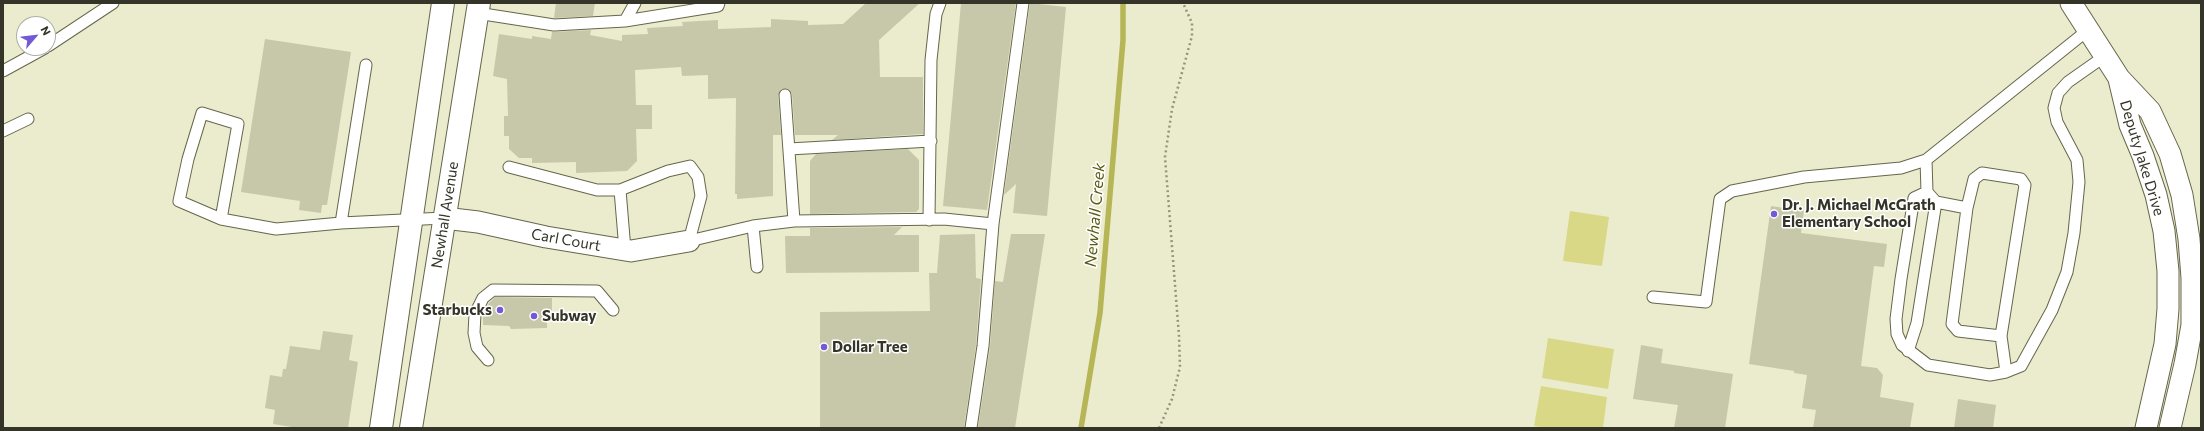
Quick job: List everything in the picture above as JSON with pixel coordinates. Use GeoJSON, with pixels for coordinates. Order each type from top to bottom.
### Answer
{"type":"FeatureCollection","features":[{"type":"Feature","properties":{"kind":"main road","name":"Newhall Avenue"},"geometry":{"type":"LineString","coordinates":[[381,428],[443,3]]}},
{"type":"Feature","properties":{"kind":"main road","name":"Newhall Avenue"},"geometry":{"type":"LineString","coordinates":[[411,428],[478,8]]}},
{"type":"Feature","properties":{"kind":"street","name":"Deputy Jake Drive"},"geometry":{"type":"LineString","coordinates":[[2071,3],[2119,78],[2150,111],[2170,154],[2182,195],[2189,239],[2192,278],[2192,325],[2185,364],[2170,428]]}},
{"type":"Feature","properties":{"kind":"street","name":"Deputy Jake Drive"},"geometry":{"type":"LineString","coordinates":[[2119,78],[2130,125],[2143,156],[2156,195],[2164,232],[2168,271],[2168,309],[2165,344],[2146,428]]}},
{"type":"Feature","properties":{"kind":"street","name":"Carl Court"},"geometry":{"type":"LineString","coordinates":[[444,218],[478,222],[546,237],[631,251],[689,241]]}},
{"type":"Feature","properties":{"kind":"lane"},"geometry":{"type":"LineString","coordinates":[[56,41],[113,3]]}},
{"type":"Feature","properties":{"kind":"lane"},"geometry":{"type":"LineString","coordinates":[[625,21],[635,3]]}},
{"type":"Feature","properties":{"kind":"lane"},"geometry":{"type":"LineString","coordinates":[[478,8],[554,25],[625,21],[718,6],[719,3]]}},
{"type":"Feature","properties":{"kind":"lane"},"geometry":{"type":"LineString","coordinates":[[929,220],[931,60],[936,14],[940,3]]}},
{"type":"Feature","properties":{"kind":"lane"},"geometry":{"type":"LineString","coordinates":[[971,428],[983,346],[993,224],[1023,3]]}},
{"type":"Feature","properties":{"kind":"lane"},"geometry":{"type":"LineString","coordinates":[[1653,297],[1706,302],[1720,199],[1732,191],[1804,177],[1901,168],[1926,160],[2088,30]]}},
{"type":"Feature","properties":{"kind":"lane"},"geometry":{"type":"LineString","coordinates":[[3,71],[30,56]]}},
{"type":"Feature","properties":{"kind":"lane"},"geometry":{"type":"LineString","coordinates":[[1927,192],[1914,198],[1896,319],[1897,334],[1902,345],[1928,365],[1990,375],[2006,372],[2022,366],[2052,310],[2067,272],[2074,233],[2079,182],[2077,160],[2057,122],[2054,108],[2058,92],[2068,82],[2105,56]]}},
{"type":"Feature","properties":{"kind":"lane"},"geometry":{"type":"LineString","coordinates":[[341,223],[366,65]]}},
{"type":"Feature","properties":{"kind":"lane"},"geometry":{"type":"LineString","coordinates":[[785,95],[794,221]]}},
{"type":"Feature","properties":{"kind":"lane"},"geometry":{"type":"LineString","coordinates":[[221,219],[238,124],[202,113],[188,159],[180,201],[221,219],[276,229],[341,223],[444,218]]}},
{"type":"Feature","properties":{"kind":"lane"},"geometry":{"type":"LineString","coordinates":[[3,131],[28,119]]}},
{"type":"Feature","properties":{"kind":"lane"},"geometry":{"type":"LineString","coordinates":[[789,149],[931,141]]}},
{"type":"Feature","properties":{"kind":"lane"},"geometry":{"type":"LineString","coordinates":[[1926,160],[1927,192],[1936,202],[1967,208]]}},
{"type":"Feature","properties":{"kind":"lane"},"geometry":{"type":"LineString","coordinates":[[509,167],[597,190],[620,190],[668,171],[690,166],[698,177],[701,196],[689,241],[753,226],[794,221],[929,220],[993,224]]}},
{"type":"Feature","properties":{"kind":"lane"},"geometry":{"type":"LineString","coordinates":[[2001,336],[1958,331],[1952,324],[1967,208],[1974,179],[1982,173],[2021,179],[2025,186],[2001,336],[2006,372]]}},
{"type":"Feature","properties":{"kind":"lane"},"geometry":{"type":"LineString","coordinates":[[620,190],[625,250]]}},
{"type":"Feature","properties":{"kind":"lane"},"geometry":{"type":"LineString","coordinates":[[1908,351],[1917,323],[1924,266],[1936,202]]}},
{"type":"Feature","properties":{"kind":"lane"},"geometry":{"type":"LineString","coordinates":[[753,226],[757,267]]}},
{"type":"Feature","properties":{"kind":"lane"},"geometry":{"type":"LineString","coordinates":[[488,360],[477,346],[474,333],[474,314],[483,298],[493,290],[597,291],[614,310]]}},
{"type":"Feature","properties":{"kind":"path"},"geometry":{"type":"LineString","coordinates":[[1159,428],[1172,398],[1180,367],[1180,336],[1165,157],[1172,109],[1192,36],[1192,23],[1183,3]]}},
{"type":"Feature","properties":{"kind":"shaded area"},"geometry":{"type":"Polygon","coordinates":[[[1570,211],[1609,217],[1602,266],[1563,261],[1570,211]]]}},
{"type":"Feature","properties":{"kind":"shaded area"},"geometry":{"type":"Polygon","coordinates":[[[1548,338],[1614,349],[1608,389],[1542,378],[1548,338]]]}},
{"type":"Feature","properties":{"kind":"shaded area"},"geometry":{"type":"Polygon","coordinates":[[[1541,386],[1607,397],[1603,428],[1547,428],[1534,426],[1541,386]]]}},
{"type":"Feature","properties":{"kind":"building"},"geometry":{"type":"Polygon","coordinates":[[[556,3],[595,3],[593,16],[554,18],[556,3]]]}},
{"type":"Feature","properties":{"kind":"building"},"geometry":{"type":"Polygon","coordinates":[[[866,3],[920,3],[879,40],[880,77],[923,77],[923,134],[832,140],[838,135],[795,135],[792,94],[788,89],[781,89],[778,96],[781,135],[773,135],[773,196],[737,199],[737,194],[735,194],[736,98],[708,99],[708,75],[682,76],[681,67],[635,70],[636,105],[652,105],[652,129],[636,129],[637,161],[627,171],[576,173],[576,162],[532,163],[532,158],[519,158],[509,149],[509,136],[504,136],[504,116],[508,116],[507,79],[493,76],[499,34],[532,39],[532,36],[551,39],[552,32],[591,30],[590,35],[622,41],[622,35],[648,34],[647,28],[683,26],[682,22],[718,20],[718,29],[771,27],[771,19],[808,21],[808,25],[843,24],[866,3]]]}},
{"type":"Feature","properties":{"kind":"building"},"geometry":{"type":"Polygon","coordinates":[[[961,3],[1016,3],[987,210],[943,206],[961,3]]]}},
{"type":"Feature","properties":{"kind":"building"},"geometry":{"type":"Polygon","coordinates":[[[1030,3],[1066,7],[1047,216],[1013,213],[1016,184],[1004,195],[1030,3]]]}},
{"type":"Feature","properties":{"kind":"building"},"geometry":{"type":"Polygon","coordinates":[[[265,39],[351,52],[327,205],[322,205],[321,213],[299,210],[300,201],[241,192],[265,39]]]}},
{"type":"Feature","properties":{"kind":"building"},"geometry":{"type":"Polygon","coordinates":[[[908,149],[919,160],[919,209],[916,212],[810,214],[810,161],[816,154],[908,149]]]}},
{"type":"Feature","properties":{"kind":"building"},"geometry":{"type":"Polygon","coordinates":[[[1771,206],[1804,211],[1801,233],[1887,244],[1884,267],[1874,266],[1861,366],[1877,368],[1883,375],[1880,397],[1914,403],[1910,428],[1813,428],[1816,410],[1802,408],[1807,375],[1794,373],[1794,371],[1749,364],[1771,206]]]}},
{"type":"Feature","properties":{"kind":"building"},"geometry":{"type":"Polygon","coordinates":[[[902,227],[894,235],[919,235],[919,272],[786,273],[785,236],[810,236],[810,228],[902,227]]]}},
{"type":"Feature","properties":{"kind":"building"},"geometry":{"type":"Polygon","coordinates":[[[975,234],[976,278],[981,279],[976,345],[964,428],[820,428],[820,312],[930,311],[929,273],[937,273],[940,235],[975,234]]]}},
{"type":"Feature","properties":{"kind":"building"},"geometry":{"type":"Polygon","coordinates":[[[1011,234],[1045,234],[1015,428],[978,428],[990,347],[995,281],[1003,282],[1011,234]]]}},
{"type":"Feature","properties":{"kind":"building"},"geometry":{"type":"Polygon","coordinates":[[[495,297],[552,298],[552,311],[547,312],[547,328],[511,329],[509,326],[483,325],[483,315],[489,303],[495,297]]]}},
{"type":"Feature","properties":{"kind":"building"},"geometry":{"type":"Polygon","coordinates":[[[323,331],[353,335],[349,360],[358,362],[348,428],[298,428],[273,424],[275,410],[265,408],[270,375],[282,377],[283,369],[286,369],[290,346],[320,350],[323,331]]]}},
{"type":"Feature","properties":{"kind":"building"},"geometry":{"type":"Polygon","coordinates":[[[1641,345],[1663,349],[1661,363],[1733,374],[1725,428],[1674,428],[1678,405],[1633,399],[1641,345]]]}},
{"type":"Feature","properties":{"kind":"building"},"geometry":{"type":"Polygon","coordinates":[[[1958,399],[1996,405],[1993,428],[1954,428],[1958,399]]]}},
{"type":"Feature","properties":{"kind":"waterway","name":"Newhall Creek"},"geometry":{"type":"LineString","coordinates":[[1081,428],[1100,313],[1123,40],[1123,3]]}},
{"type":"Feature","properties":{"kind":"place","name":"Dr. J. Michael McGrath Elementary School"},"geometry":{"type":"Point","coordinates":[1774,214]}},
{"type":"Feature","properties":{"kind":"place","name":"Starbucks"},"geometry":{"type":"Point","coordinates":[500,310]}},
{"type":"Feature","properties":{"kind":"place","name":"Subway"},"geometry":{"type":"Point","coordinates":[534,316]}},
{"type":"Feature","properties":{"kind":"place","name":"Dollar Tree"},"geometry":{"type":"Point","coordinates":[824,347]}}]}
